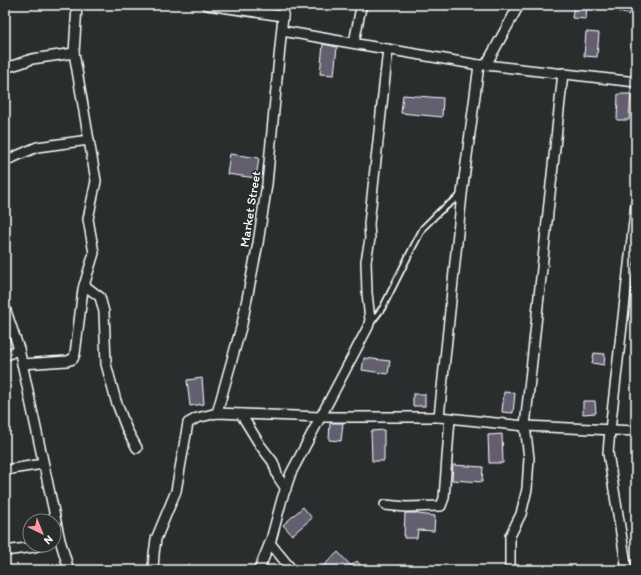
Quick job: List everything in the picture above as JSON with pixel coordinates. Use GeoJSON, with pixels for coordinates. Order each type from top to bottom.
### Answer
{"type":"FeatureCollection","features":[{"type":"Feature","properties":{"kind":"street"},"geometry":{"type":"LineString","coordinates":[[22,364],[67,361],[74,359],[83,289],[94,253],[88,220],[96,181],[74,53],[78,5]]}},
{"type":"Feature","properties":{"kind":"street"},"geometry":{"type":"LineString","coordinates":[[207,5],[283,16]]}},
{"type":"Feature","properties":{"kind":"street","name":"Market Street"},"geometry":{"type":"LineString","coordinates":[[217,413],[242,324],[268,184],[284,5]]}},
{"type":"Feature","properties":{"kind":"street"},"geometry":{"type":"LineString","coordinates":[[354,44],[362,5]]}},
{"type":"Feature","properties":{"kind":"street"},"geometry":{"type":"LineString","coordinates":[[439,418],[462,194],[483,65],[519,5]]}},
{"type":"Feature","properties":{"kind":"street"},"geometry":{"type":"LineString","coordinates":[[282,31],[483,65],[636,82]]}},
{"type":"Feature","properties":{"kind":"street"},"geometry":{"type":"LineString","coordinates":[[259,570],[270,543],[291,473],[368,327],[370,320],[366,261],[370,239],[369,224],[388,49]]}},
{"type":"Feature","properties":{"kind":"street"},"geometry":{"type":"LineString","coordinates":[[5,68],[32,58],[74,53]]}},
{"type":"Feature","properties":{"kind":"street"},"geometry":{"type":"LineString","coordinates":[[510,570],[510,536],[522,514],[527,489],[529,458],[525,426],[563,73]]}},
{"type":"Feature","properties":{"kind":"street"},"geometry":{"type":"LineString","coordinates":[[5,161],[37,147],[89,140]]}},
{"type":"Feature","properties":{"kind":"street"},"geometry":{"type":"LineString","coordinates":[[627,570],[608,453],[636,204]]}},
{"type":"Feature","properties":{"kind":"street"},"geometry":{"type":"LineString","coordinates":[[84,284],[100,297],[104,312],[106,364],[116,401],[127,430],[137,448]]}},
{"type":"Feature","properties":{"kind":"street"},"geometry":{"type":"LineString","coordinates":[[5,308],[19,349],[52,513]]}},
{"type":"Feature","properties":{"kind":"street"},"geometry":{"type":"LineString","coordinates":[[5,356],[19,349]]}},
{"type":"Feature","properties":{"kind":"street"},"geometry":{"type":"LineString","coordinates":[[153,570],[156,539],[176,491],[188,423],[197,418],[217,413],[321,418],[450,418],[525,426],[636,431]]}},
{"type":"Feature","properties":{"kind":"street"},"geometry":{"type":"LineString","coordinates":[[241,414],[272,462],[278,478],[286,489]]}},
{"type":"Feature","properties":{"kind":"street"},"geometry":{"type":"LineString","coordinates":[[385,505],[406,507],[441,506],[444,498],[450,418]]}},
{"type":"Feature","properties":{"kind":"street"},"geometry":{"type":"LineString","coordinates":[[5,470],[43,464]]}},
{"type":"Feature","properties":{"kind":"street"},"geometry":{"type":"LineString","coordinates":[[270,543],[290,568]]}},
{"type":"Feature","properties":{"kind":"street"},"geometry":{"type":"LineString","coordinates":[[5,551],[22,549]]}},
{"type":"Feature","properties":{"kind":"street"},"geometry":{"type":"LineString","coordinates":[[62,553],[69,570]]}},
{"type":"Feature","properties":{"kind":"lane"},"geometry":{"type":"LineString","coordinates":[[368,327],[383,307],[424,228],[440,211],[462,194]]}},
{"type":"Feature","properties":{"kind":"building"},"geometry":{"type":"Polygon","coordinates":[[[574,5],[587,5],[586,19],[572,18],[574,5]]]}},
{"type":"Feature","properties":{"kind":"building"},"geometry":{"type":"Polygon","coordinates":[[[620,5],[632,5],[630,15],[619,12],[620,5]]]}},
{"type":"Feature","properties":{"kind":"building"},"geometry":{"type":"Polygon","coordinates":[[[586,32],[599,33],[597,57],[584,56],[586,32]]]}},
{"type":"Feature","properties":{"kind":"building"},"geometry":{"type":"Polygon","coordinates":[[[323,44],[337,47],[334,75],[320,74],[323,44]]]}},
{"type":"Feature","properties":{"kind":"building"},"geometry":{"type":"Polygon","coordinates":[[[618,94],[631,94],[629,120],[617,120],[618,94]]]}},
{"type":"Feature","properties":{"kind":"building"},"geometry":{"type":"Polygon","coordinates":[[[403,95],[443,98],[442,117],[401,113],[403,95]]]}},
{"type":"Feature","properties":{"kind":"building"},"geometry":{"type":"Polygon","coordinates":[[[230,154],[259,158],[256,178],[227,174],[230,154]]]}},
{"type":"Feature","properties":{"kind":"building"},"geometry":{"type":"Polygon","coordinates":[[[594,353],[605,354],[604,365],[592,363],[594,353]]]}},
{"type":"Feature","properties":{"kind":"building"},"geometry":{"type":"Polygon","coordinates":[[[364,358],[390,361],[388,374],[362,370],[364,358]]]}},
{"type":"Feature","properties":{"kind":"building"},"geometry":{"type":"Polygon","coordinates":[[[202,378],[204,404],[190,406],[187,380],[202,378]]]}},
{"type":"Feature","properties":{"kind":"building"},"geometry":{"type":"Polygon","coordinates":[[[504,392],[515,393],[513,413],[502,412],[504,392]]]}},
{"type":"Feature","properties":{"kind":"building"},"geometry":{"type":"Polygon","coordinates":[[[413,394],[425,394],[425,406],[413,406],[413,394]]]}},
{"type":"Feature","properties":{"kind":"building"},"geometry":{"type":"Polygon","coordinates":[[[583,401],[595,401],[596,413],[583,414],[583,401]]]}},
{"type":"Feature","properties":{"kind":"building"},"geometry":{"type":"Polygon","coordinates":[[[330,423],[343,423],[341,441],[329,440],[330,423]]]}},
{"type":"Feature","properties":{"kind":"building"},"geometry":{"type":"Polygon","coordinates":[[[384,430],[384,461],[372,461],[371,431],[384,430]]]}},
{"type":"Feature","properties":{"kind":"building"},"geometry":{"type":"Polygon","coordinates":[[[502,434],[503,463],[489,463],[488,435],[502,434]]]}},
{"type":"Feature","properties":{"kind":"building"},"geometry":{"type":"Polygon","coordinates":[[[453,465],[483,467],[482,482],[452,480],[453,465]]]}},
{"type":"Feature","properties":{"kind":"building"},"geometry":{"type":"Polygon","coordinates":[[[303,507],[312,518],[292,535],[283,525],[303,507]]]}},
{"type":"Feature","properties":{"kind":"building"},"geometry":{"type":"Polygon","coordinates":[[[405,513],[418,513],[435,516],[434,531],[418,530],[417,538],[404,538],[405,513]]]}},
{"type":"Feature","properties":{"kind":"building"},"geometry":{"type":"Polygon","coordinates":[[[338,552],[351,566],[357,561],[365,570],[319,570],[338,552]]]}}]}
